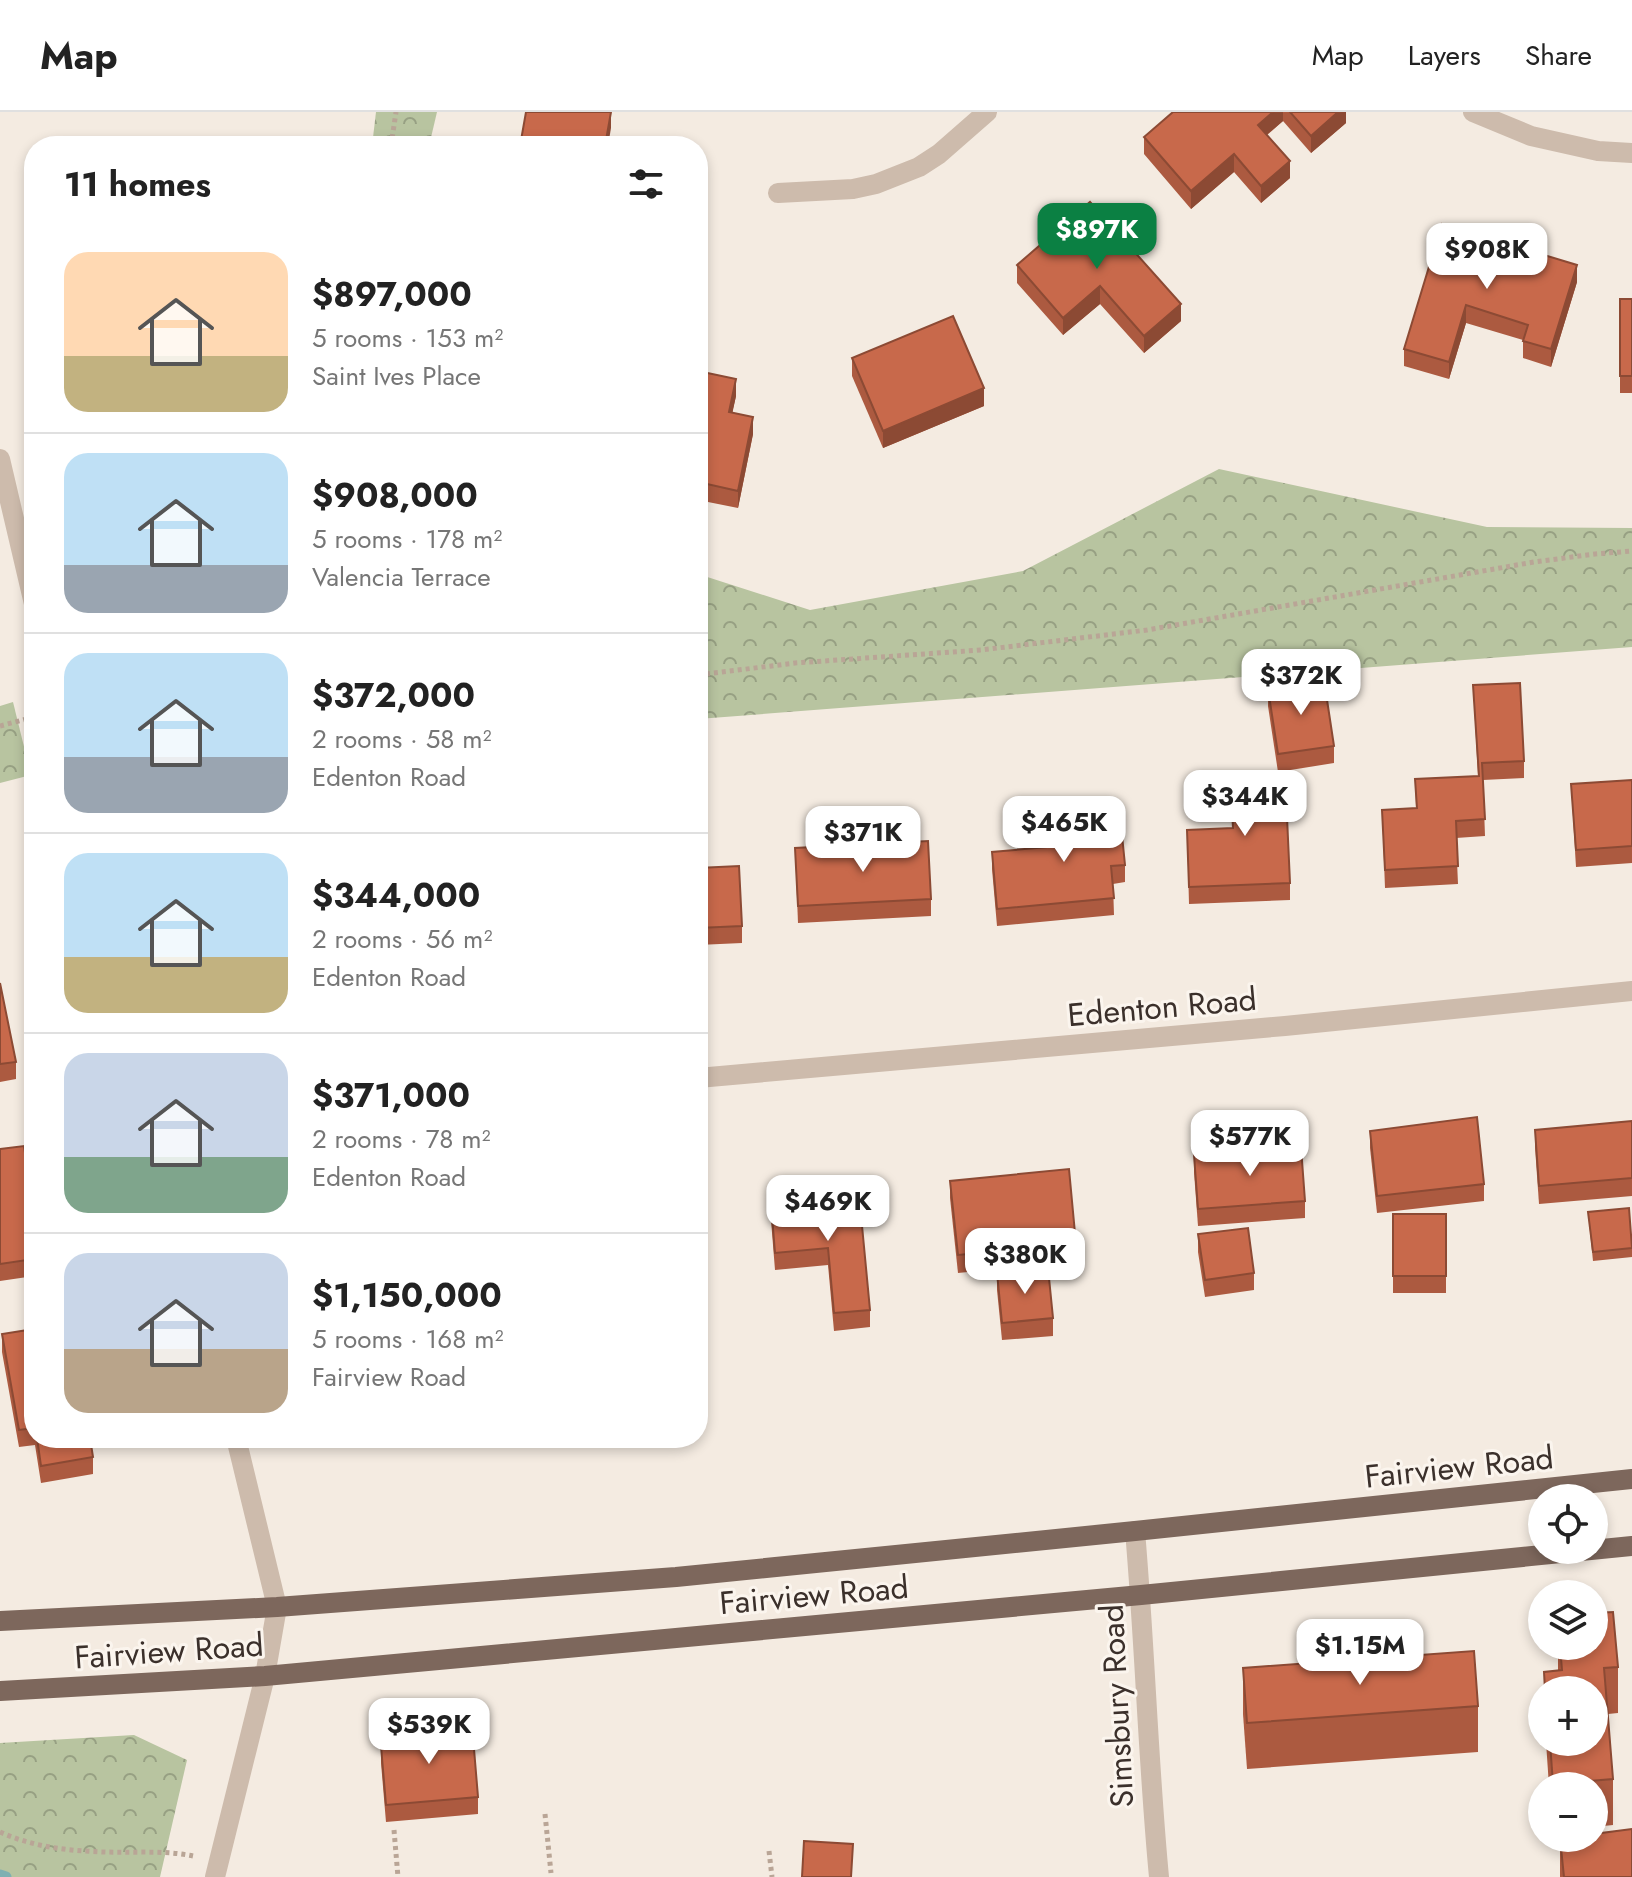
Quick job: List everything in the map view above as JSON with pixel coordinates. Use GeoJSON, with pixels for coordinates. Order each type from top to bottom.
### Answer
{"type":"FeatureCollection","features":[{"type":"Feature","properties":{"kind":"main road","name":"Fairview Road"},"geometry":{"type":"LineString","coordinates":[[0,1621],[277,1607],[676,1577],[1632,1479]]}},
{"type":"Feature","properties":{"kind":"main road","name":"Fairview Road"},"geometry":{"type":"LineString","coordinates":[[0,1691],[265,1676],[1632,1546]]}},
{"type":"Feature","properties":{"kind":"street"},"geometry":{"type":"LineString","coordinates":[[778,193],[853,189],[876,184],[919,167],[939,154],[987,112]]}},
{"type":"Feature","properties":{"kind":"street"},"geometry":{"type":"LineString","coordinates":[[1473,112],[1531,136],[1598,151],[1632,153]]}},
{"type":"Feature","properties":{"kind":"street"},"geometry":{"type":"LineString","coordinates":[[0,459],[24,561]]}},
{"type":"Feature","properties":{"kind":"street","name":"Edenton Road"},"geometry":{"type":"LineString","coordinates":[[708,1077],[1632,991]]}},
{"type":"Feature","properties":{"kind":"street"},"geometry":{"type":"LineString","coordinates":[[215,1877],[265,1676],[277,1607],[238,1448]]}},
{"type":"Feature","properties":{"kind":"street","name":"Simsbury Road"},"geometry":{"type":"LineString","coordinates":[[1135,1531],[1159,1877]]}},
{"type":"Feature","properties":{"kind":"path"},"geometry":{"type":"LineString","coordinates":[[392,136],[396,112]]}},
{"type":"Feature","properties":{"kind":"path"},"geometry":{"type":"LineString","coordinates":[[708,674],[795,663],[981,650],[1132,632],[1534,562],[1632,551]]}},
{"type":"Feature","properties":{"kind":"path"},"geometry":{"type":"LineString","coordinates":[[0,726],[24,720]]}},
{"type":"Feature","properties":{"kind":"path"},"geometry":{"type":"LineString","coordinates":[[545,1814],[551,1873]]}},
{"type":"Feature","properties":{"kind":"path"},"geometry":{"type":"LineString","coordinates":[[394,1830],[398,1877]]}},
{"type":"Feature","properties":{"kind":"path"},"geometry":{"type":"LineString","coordinates":[[0,1832],[38,1845],[71,1850],[189,1855]]}},
{"type":"Feature","properties":{"kind":"path"},"geometry":{"type":"LineString","coordinates":[[769,1851],[772,1877]]}},
{"type":"Feature","properties":{"kind":"green space"},"geometry":{"type":"Polygon","coordinates":[[[376,112],[437,112],[431,136],[373,136],[376,112]]]}},
{"type":"Feature","properties":{"kind":"green space"},"geometry":{"type":"Polygon","coordinates":[[[1219,469],[1487,527],[1632,528],[1632,647],[708,718],[708,577],[810,610],[1023,571],[1219,469]]]}},
{"type":"Feature","properties":{"kind":"green space"},"geometry":{"type":"Polygon","coordinates":[[[13,702],[24,747],[24,777],[0,783],[0,706],[13,702]]]}},
{"type":"Feature","properties":{"kind":"green space"},"geometry":{"type":"Polygon","coordinates":[[[134,1735],[187,1760],[160,1877],[0,1877],[0,1743],[134,1735]]]}},
{"type":"Feature","properties":{"kind":"building"},"geometry":{"type":"Polygon","coordinates":[[[526,112],[611,112],[607,136],[522,136],[526,112]]]}},
{"type":"Feature","properties":{"kind":"building"},"geometry":{"type":"Polygon","coordinates":[[[1173,112],[1273,112],[1258,125],[1290,161],[1261,186],[1234,154],[1191,191],[1144,137],[1173,112]]]}},
{"type":"Feature","properties":{"kind":"building"},"geometry":{"type":"Polygon","coordinates":[[[1290,112],[1338,112],[1311,136],[1290,112]]]}},
{"type":"Feature","properties":{"kind":"building"},"geometry":{"type":"Polygon","coordinates":[[[1090,202],[1181,304],[1144,336],[1100,286],[1063,318],[1017,265],[1090,202]]]}},
{"type":"Feature","properties":{"kind":"building"},"geometry":{"type":"Polygon","coordinates":[[[1442,224],[1577,265],[1551,349],[1523,341],[1528,325],[1466,305],[1449,362],[1404,349],[1442,224]]]}},
{"type":"Feature","properties":{"kind":"building"},"geometry":{"type":"Polygon","coordinates":[[[1620,299],[1632,299],[1632,376],[1620,376],[1620,299]]]}},
{"type":"Feature","properties":{"kind":"building"},"geometry":{"type":"Polygon","coordinates":[[[953,316],[984,388],[883,431],[852,358],[953,316]]]}},
{"type":"Feature","properties":{"kind":"building"},"geometry":{"type":"Polygon","coordinates":[[[708,373],[736,379],[729,412],[753,417],[738,491],[708,484],[708,373]]]}},
{"type":"Feature","properties":{"kind":"building"},"geometry":{"type":"Polygon","coordinates":[[[1324,680],[1334,746],[1278,754],[1268,689],[1324,680]]]}},
{"type":"Feature","properties":{"kind":"building"},"geometry":{"type":"Polygon","coordinates":[[[1520,683],[1524,761],[1482,763],[1485,819],[1456,821],[1458,866],[1385,870],[1382,810],[1417,808],[1415,779],[1479,776],[1473,685],[1520,683]]]}},
{"type":"Feature","properties":{"kind":"building"},"geometry":{"type":"Polygon","coordinates":[[[1285,773],[1290,883],[1189,887],[1187,830],[1233,828],[1231,775],[1285,773]]]}},
{"type":"Feature","properties":{"kind":"building"},"geometry":{"type":"Polygon","coordinates":[[[1632,780],[1632,846],[1576,850],[1571,784],[1632,780]]]}},
{"type":"Feature","properties":{"kind":"building"},"geometry":{"type":"Polygon","coordinates":[[[1119,805],[1125,865],[1111,866],[1114,898],[997,909],[992,852],[1070,845],[1066,810],[1119,805]]]}},
{"type":"Feature","properties":{"kind":"building"},"geometry":{"type":"Polygon","coordinates":[[[928,841],[931,899],[798,906],[795,848],[928,841]]]}},
{"type":"Feature","properties":{"kind":"building"},"geometry":{"type":"Polygon","coordinates":[[[739,866],[742,926],[708,928],[708,868],[739,866]]]}},
{"type":"Feature","properties":{"kind":"building"},"geometry":{"type":"Polygon","coordinates":[[[0,983],[16,1062],[0,1064],[0,983]]]}},
{"type":"Feature","properties":{"kind":"building"},"geometry":{"type":"Polygon","coordinates":[[[1477,1117],[1484,1184],[1377,1196],[1370,1131],[1477,1117]]]}},
{"type":"Feature","properties":{"kind":"building"},"geometry":{"type":"Polygon","coordinates":[[[1632,1121],[1632,1178],[1539,1186],[1535,1130],[1632,1121]]]}},
{"type":"Feature","properties":{"kind":"building"},"geometry":{"type":"Polygon","coordinates":[[[24,1146],[24,1260],[0,1264],[0,1149],[24,1146]]]}},
{"type":"Feature","properties":{"kind":"building"},"geometry":{"type":"Polygon","coordinates":[[[1301,1147],[1305,1201],[1198,1209],[1194,1155],[1301,1147]]]}},
{"type":"Feature","properties":{"kind":"building"},"geometry":{"type":"Polygon","coordinates":[[[1069,1169],[1076,1244],[958,1255],[950,1181],[1069,1169]]]}},
{"type":"Feature","properties":{"kind":"building"},"geometry":{"type":"Polygon","coordinates":[[[859,1194],[870,1310],[834,1313],[828,1248],[775,1253],[771,1203],[859,1194]]]}},
{"type":"Feature","properties":{"kind":"building"},"geometry":{"type":"Polygon","coordinates":[[[1629,1208],[1632,1248],[1593,1252],[1588,1212],[1629,1208]]]}},
{"type":"Feature","properties":{"kind":"building"},"geometry":{"type":"Polygon","coordinates":[[[1393,1214],[1446,1214],[1446,1276],[1393,1276],[1393,1214]]]}},
{"type":"Feature","properties":{"kind":"building"},"geometry":{"type":"Polygon","coordinates":[[[1248,1228],[1254,1273],[1205,1280],[1198,1234],[1248,1228]]]}},
{"type":"Feature","properties":{"kind":"building"},"geometry":{"type":"Polygon","coordinates":[[[1048,1268],[1053,1318],[1002,1323],[997,1273],[1048,1268]]]}},
{"type":"Feature","properties":{"kind":"building"},"geometry":{"type":"Polygon","coordinates":[[[24,1331],[24,1429],[19,1430],[2,1334],[24,1331]]]}},
{"type":"Feature","properties":{"kind":"building"},"geometry":{"type":"Polygon","coordinates":[[[38,1448],[92,1448],[93,1457],[41,1466],[38,1448]]]}},
{"type":"Feature","properties":{"kind":"building"},"geometry":{"type":"Polygon","coordinates":[[[1608,1612],[1613,1612],[1618,1667],[1604,1668],[1605,1676],[1544,1676],[1544,1672],[1562,1670],[1561,1660],[1608,1660],[1608,1612]]]}},
{"type":"Feature","properties":{"kind":"building"},"geometry":{"type":"Polygon","coordinates":[[[1474,1651],[1478,1706],[1247,1723],[1243,1668],[1474,1651]]]}},
{"type":"Feature","properties":{"kind":"building"},"geometry":{"type":"Polygon","coordinates":[[[1608,1717],[1613,1779],[1608,1779],[1608,1772],[1552,1772],[1551,1756],[1608,1756],[1608,1717]]]}},
{"type":"Feature","properties":{"kind":"building"},"geometry":{"type":"Polygon","coordinates":[[[445,1718],[447,1739],[473,1737],[478,1797],[386,1805],[381,1746],[410,1743],[408,1721],[445,1718]]]}},
{"type":"Feature","properties":{"kind":"building"},"geometry":{"type":"Polygon","coordinates":[[[1632,1829],[1632,1877],[1564,1877],[1561,1852],[1608,1852],[1608,1832],[1632,1829]]]}},
{"type":"Feature","properties":{"kind":"building"},"geometry":{"type":"Polygon","coordinates":[[[804,1841],[853,1844],[851,1877],[802,1877],[804,1841]]]}},
{"type":"Feature","properties":{"kind":"waterway"},"geometry":{"type":"LineString","coordinates":[[0,1875],[6,1877]]}}]}
